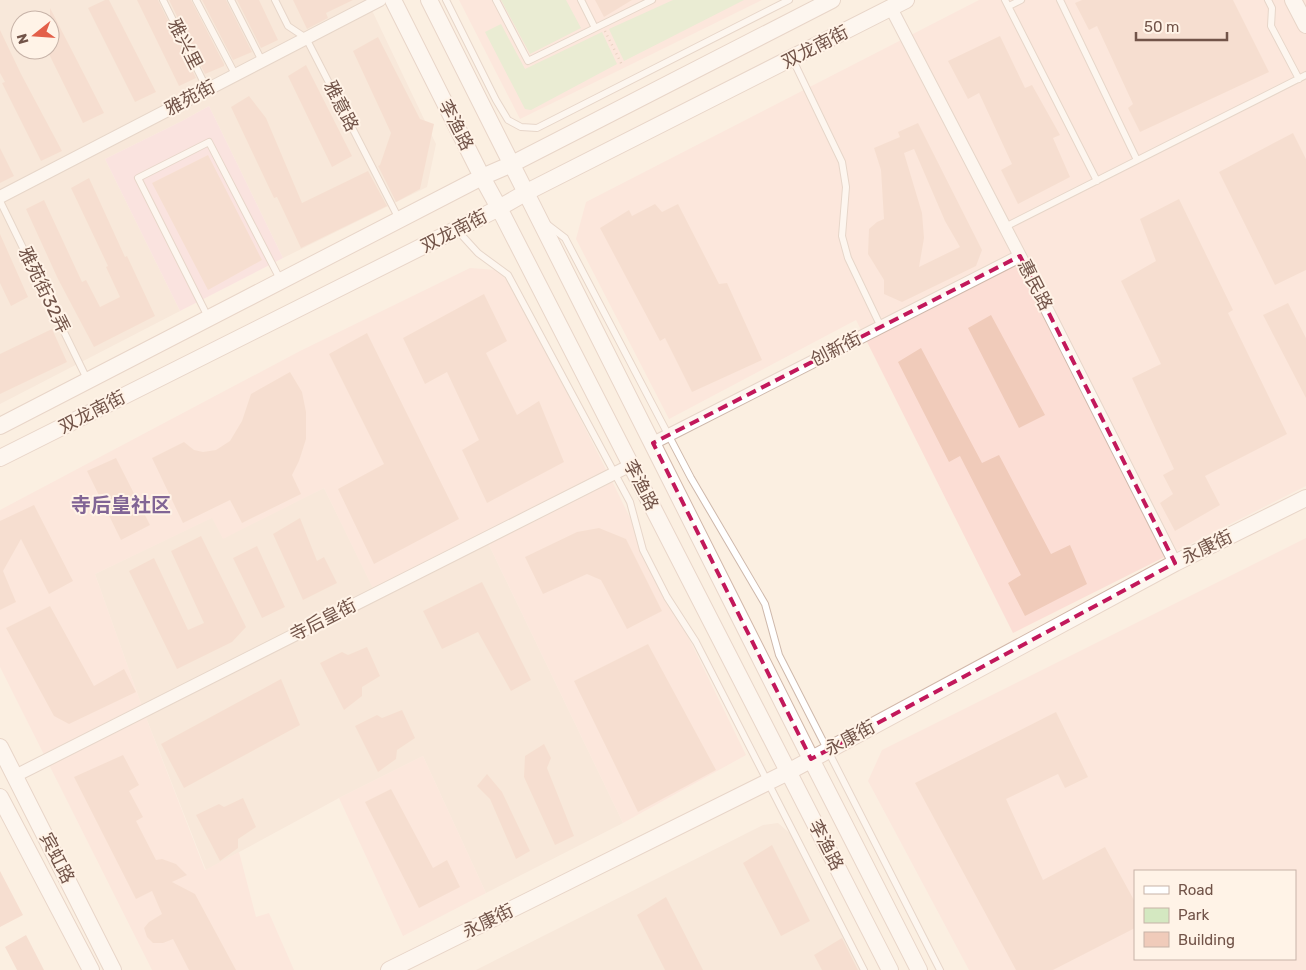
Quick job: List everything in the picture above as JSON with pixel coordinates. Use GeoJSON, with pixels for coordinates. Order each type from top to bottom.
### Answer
{"type":"FeatureCollection","features":[{"type":"Feature","properties":{"kind":"main road","name":"李渔路"},"geometry":{"type":"LineString","coordinates":[[393,0],[482,177],[890,970]]}},
{"type":"Feature","properties":{"kind":"main road","name":"李渔路"},"geometry":{"type":"LineString","coordinates":[[429,0],[811,759],[920,970]]}},
{"type":"Feature","properties":{"kind":"main road","name":"双龙南街"},"geometry":{"type":"LineString","coordinates":[[0,426],[208,317],[282,282],[482,177],[512,164],[832,0]]}},
{"type":"Feature","properties":{"kind":"main road","name":"双龙南街"},"geometry":{"type":"LineString","coordinates":[[0,458],[499,208],[525,193],[906,0]]}},
{"type":"Feature","properties":{"kind":"main road"},"geometry":{"type":"LineString","coordinates":[[1293,0],[1306,25]]}},
{"type":"Feature","properties":{"kind":"main road","name":"永康街"},"geometry":{"type":"LineString","coordinates":[[390,970],[410,963],[788,772],[1175,563],[1306,498]]}},
{"type":"Feature","properties":{"kind":"main road","name":"宾虹路"},"geometry":{"type":"LineString","coordinates":[[0,747],[114,970]]}},
{"type":"Feature","properties":{"kind":"main road","name":"宾虹路"},"geometry":{"type":"LineString","coordinates":[[0,797],[91,970]]}},
{"type":"Feature","properties":{"kind":"street","name":"雅苑街"},"geometry":{"type":"LineString","coordinates":[[0,197],[380,0]]}},
{"type":"Feature","properties":{"kind":"street","name":"惠民路"},"geometry":{"type":"LineString","coordinates":[[891,8],[1020,256],[1175,563]]}},
{"type":"Feature","properties":{"kind":"street","name":"创新街"},"geometry":{"type":"LineString","coordinates":[[653,443],[1020,256]]}},
{"type":"Feature","properties":{"kind":"street","name":"寺后皇街"},"geometry":{"type":"LineString","coordinates":[[15,776],[631,465]]}},
{"type":"Feature","properties":{"kind":"lane","name":"雅兴里"},"geometry":{"type":"LineString","coordinates":[[163,0],[207,89]]}},
{"type":"Feature","properties":{"kind":"lane"},"geometry":{"type":"LineString","coordinates":[[196,0],[235,74]]}},
{"type":"Feature","properties":{"kind":"lane"},"geometry":{"type":"LineString","coordinates":[[231,0],[262,61]]}},
{"type":"Feature","properties":{"kind":"lane","name":"雅意路"},"geometry":{"type":"LineString","coordinates":[[275,0],[288,26],[306,38],[399,220]]}},
{"type":"Feature","properties":{"kind":"lane"},"geometry":{"type":"LineString","coordinates":[[446,0],[508,120],[521,127],[537,128],[789,0]]}},
{"type":"Feature","properties":{"kind":"lane"},"geometry":{"type":"LineString","coordinates":[[496,0],[528,61],[652,0]]}},
{"type":"Feature","properties":{"kind":"lane"},"geometry":{"type":"LineString","coordinates":[[581,0],[595,28]]}},
{"type":"Feature","properties":{"kind":"lane"},"geometry":{"type":"LineString","coordinates":[[634,9],[639,0]]}},
{"type":"Feature","properties":{"kind":"lane"},"geometry":{"type":"LineString","coordinates":[[1021,0],[1007,3],[1097,181]]}},
{"type":"Feature","properties":{"kind":"lane"},"geometry":{"type":"LineString","coordinates":[[1060,0],[1137,160]]}},
{"type":"Feature","properties":{"kind":"lane"},"geometry":{"type":"LineString","coordinates":[[1268,0],[1272,8],[1271,26],[1299,78]]}},
{"type":"Feature","properties":{"kind":"lane"},"geometry":{"type":"LineString","coordinates":[[792,58],[842,162],[846,187],[842,236],[848,258],[880,327]]}},
{"type":"Feature","properties":{"kind":"lane"},"geometry":{"type":"LineString","coordinates":[[1005,227],[1306,75]]}},
{"type":"Feature","properties":{"kind":"lane"},"geometry":{"type":"LineString","coordinates":[[208,317],[138,178],[209,142],[282,282]]}},
{"type":"Feature","properties":{"kind":"lane","name":"雅苑街32弄"},"geometry":{"type":"LineString","coordinates":[[0,201],[88,380]]}},
{"type":"Feature","properties":{"kind":"lane"},"geometry":{"type":"LineString","coordinates":[[537,217],[565,238],[691,478],[765,604],[779,655],[940,970]]}},
{"type":"Feature","properties":{"kind":"lane"},"geometry":{"type":"LineString","coordinates":[[456,229],[478,253],[508,274],[630,502],[643,550],[667,597],[696,642],[864,970]]}},
{"type":"Feature","properties":{"kind":"path"},"geometry":{"type":"LineString","coordinates":[[602,25],[622,65]]}},
{"type":"Feature","properties":{"kind":"highlighted area"},"geometry":{"type":"Polygon","coordinates":[[[1020,256],[1175,563],[811,759],[653,443],[1020,256]]]}},
{"type":"Feature","properties":{"kind":"shaded area"},"geometry":{"type":"Polygon","coordinates":[[[0,0],[367,0],[436,144],[427,187],[283,258],[209,106],[105,159],[180,311],[0,404],[0,0]]]}},
{"type":"Feature","properties":{"kind":"shaded area"},"geometry":{"type":"Polygon","coordinates":[[[459,0],[762,0],[520,119],[459,0]]]}},
{"type":"Feature","properties":{"kind":"shaded area"},"geometry":{"type":"Polygon","coordinates":[[[979,0],[1306,0],[1306,486],[1013,633],[856,320],[669,419],[576,239],[586,202],[979,0]]]}},
{"type":"Feature","properties":{"kind":"shaded area"},"geometry":{"type":"Polygon","coordinates":[[[209,106],[283,258],[180,311],[105,159],[209,106]]]}},
{"type":"Feature","properties":{"kind":"shaded area"},"geometry":{"type":"Polygon","coordinates":[[[470,268],[497,270],[511,283],[613,483],[746,755],[623,823],[487,541],[377,597],[324,488],[223,539],[212,518],[95,574],[145,715],[205,870],[239,852],[256,917],[269,913],[294,970],[152,970],[0,667],[0,510],[300,351],[470,268]]]}},
{"type":"Feature","properties":{"kind":"shaded area"},"geometry":{"type":"Polygon","coordinates":[[[324,488],[377,596],[487,541],[623,823],[486,893],[423,756],[339,798],[206,870],[145,715],[95,574],[213,517],[223,538],[324,488]]]}},
{"type":"Feature","properties":{"kind":"shaded area"},"geometry":{"type":"Polygon","coordinates":[[[1306,538],[1306,970],[969,970],[868,781],[882,750],[1306,538]]]}},
{"type":"Feature","properties":{"kind":"shaded area"},"geometry":{"type":"Polygon","coordinates":[[[423,756],[486,893],[403,936],[339,798],[423,756]]]}},
{"type":"Feature","properties":{"kind":"shaded area"},"geometry":{"type":"Polygon","coordinates":[[[778,823],[793,836],[860,970],[476,970],[763,825],[778,823]]]}},
{"type":"Feature","properties":{"kind":"green space"},"geometry":{"type":"Polygon","coordinates":[[[501,0],[566,0],[581,28],[530,54],[501,0]]]}},
{"type":"Feature","properties":{"kind":"green space"},"geometry":{"type":"Polygon","coordinates":[[[673,0],[744,0],[624,61],[609,29],[673,0]]]}},
{"type":"Feature","properties":{"kind":"green space"},"geometry":{"type":"Polygon","coordinates":[[[501,24],[525,69],[602,32],[617,64],[531,110],[525,109],[485,32],[501,24]]]}},
{"type":"Feature","properties":{"kind":"building"},"geometry":{"type":"Polygon","coordinates":[[[109,0],[156,92],[135,102],[88,8],[109,0]]]}},
{"type":"Feature","properties":{"kind":"building"},"geometry":{"type":"Polygon","coordinates":[[[137,0],[158,0],[196,78],[179,86],[137,0]]]}},
{"type":"Feature","properties":{"kind":"building"},"geometry":{"type":"Polygon","coordinates":[[[169,0],[191,0],[224,66],[205,74],[169,0]]]}},
{"type":"Feature","properties":{"kind":"building"},"geometry":{"type":"Polygon","coordinates":[[[202,0],[226,0],[252,52],[233,60],[202,0]]]}},
{"type":"Feature","properties":{"kind":"building"},"geometry":{"type":"Polygon","coordinates":[[[237,0],[259,0],[278,40],[261,48],[237,0]]]}},
{"type":"Feature","properties":{"kind":"building"},"geometry":{"type":"Polygon","coordinates":[[[293,0],[353,0],[326,13],[328,18],[307,29],[293,0]]]}},
{"type":"Feature","properties":{"kind":"building"},"geometry":{"type":"Polygon","coordinates":[[[595,0],[632,0],[604,17],[595,0]]]}},
{"type":"Feature","properties":{"kind":"building"},"geometry":{"type":"Polygon","coordinates":[[[1082,0],[1233,0],[1269,72],[1140,132],[1128,108],[1133,104],[1097,26],[1089,30],[1075,3],[1082,0]]]}},
{"type":"Feature","properties":{"kind":"building"},"geometry":{"type":"Polygon","coordinates":[[[60,27],[104,113],[83,123],[52,60],[60,60],[60,27]]]}},
{"type":"Feature","properties":{"kind":"building"},"geometry":{"type":"Polygon","coordinates":[[[0,30],[10,51],[10,60],[14,60],[62,151],[41,161],[2,83],[5,82],[0,73],[0,30]]]}},
{"type":"Feature","properties":{"kind":"building"},"geometry":{"type":"Polygon","coordinates":[[[1000,36],[1025,88],[1032,85],[1060,135],[1053,138],[1070,177],[1018,204],[1001,170],[1012,164],[979,93],[968,99],[948,61],[1000,36]]]}},
{"type":"Feature","properties":{"kind":"building"},"geometry":{"type":"Polygon","coordinates":[[[378,37],[420,119],[434,124],[420,189],[396,202],[378,166],[391,133],[353,51],[378,37]]]}},
{"type":"Feature","properties":{"kind":"building"},"geometry":{"type":"Polygon","coordinates":[[[306,65],[352,156],[332,167],[288,76],[306,65]]]}},
{"type":"Feature","properties":{"kind":"building"},"geometry":{"type":"Polygon","coordinates":[[[249,96],[266,118],[302,203],[368,171],[387,206],[301,248],[277,197],[274,198],[231,107],[249,96]]]}},
{"type":"Feature","properties":{"kind":"building"},"geometry":{"type":"Polygon","coordinates":[[[918,123],[982,250],[976,266],[902,302],[884,294],[884,280],[868,254],[869,229],[884,219],[881,170],[874,148],[900,137],[898,132],[918,123]],[[914,149],[904,153],[922,213],[924,238],[919,267],[960,247],[945,221],[914,149]]]}},
{"type":"Feature","properties":{"kind":"building"},"geometry":{"type":"Polygon","coordinates":[[[1293,133],[1306,159],[1306,270],[1275,285],[1219,172],[1293,133]]]}},
{"type":"Feature","properties":{"kind":"building"},"geometry":{"type":"Polygon","coordinates":[[[0,148],[14,176],[0,183],[0,148]]]}},
{"type":"Feature","properties":{"kind":"building"},"geometry":{"type":"Polygon","coordinates":[[[208,155],[262,260],[208,290],[152,183],[208,155]]]}},
{"type":"Feature","properties":{"kind":"building"},"geometry":{"type":"Polygon","coordinates":[[[89,178],[125,257],[127,256],[155,316],[94,347],[58,279],[26,209],[44,200],[82,282],[86,280],[100,307],[120,297],[106,267],[108,266],[71,188],[89,178]]]}},
{"type":"Feature","properties":{"kind":"building"},"geometry":{"type":"Polygon","coordinates":[[[1179,199],[1233,310],[1228,313],[1287,434],[1205,476],[1220,505],[1175,531],[1160,503],[1173,494],[1163,475],[1174,469],[1132,378],[1161,364],[1121,281],[1156,261],[1140,219],[1179,199]]]}},
{"type":"Feature","properties":{"kind":"building"},"geometry":{"type":"Polygon","coordinates":[[[655,204],[662,212],[678,204],[719,284],[727,283],[762,360],[692,392],[665,338],[660,341],[600,228],[629,210],[632,216],[655,204]]]}},
{"type":"Feature","properties":{"kind":"building"},"geometry":{"type":"Polygon","coordinates":[[[0,234],[28,297],[11,306],[0,283],[0,234]]]}},
{"type":"Feature","properties":{"kind":"building"},"geometry":{"type":"Polygon","coordinates":[[[484,294],[507,341],[486,353],[517,415],[539,401],[564,462],[487,503],[462,450],[479,440],[447,372],[425,384],[403,338],[484,294]]]}},
{"type":"Feature","properties":{"kind":"building"},"geometry":{"type":"Polygon","coordinates":[[[1288,303],[1306,338],[1306,398],[1263,315],[1288,303]]]}},
{"type":"Feature","properties":{"kind":"building"},"geometry":{"type":"Polygon","coordinates":[[[991,315],[1045,415],[1019,428],[968,328],[991,315]]]}},
{"type":"Feature","properties":{"kind":"building"},"geometry":{"type":"Polygon","coordinates":[[[52,329],[67,362],[0,394],[0,354],[52,329]]]}},
{"type":"Feature","properties":{"kind":"building"},"geometry":{"type":"Polygon","coordinates":[[[367,333],[459,519],[374,564],[338,489],[384,464],[329,354],[367,333]]]}},
{"type":"Feature","properties":{"kind":"building"},"geometry":{"type":"Polygon","coordinates":[[[921,348],[982,463],[999,455],[1051,554],[1070,545],[1087,584],[1025,616],[1008,583],[1021,575],[960,456],[949,462],[898,362],[921,348]]]}},
{"type":"Feature","properties":{"kind":"building"},"geometry":{"type":"Polygon","coordinates":[[[290,372],[302,392],[306,412],[306,439],[292,475],[301,494],[242,523],[230,500],[183,523],[152,458],[184,442],[194,450],[203,452],[216,450],[230,441],[242,421],[251,394],[290,372]]]}},
{"type":"Feature","properties":{"kind":"building"},"geometry":{"type":"Polygon","coordinates":[[[116,458],[150,525],[121,540],[87,471],[116,458]]]}},
{"type":"Feature","properties":{"kind":"building"},"geometry":{"type":"Polygon","coordinates":[[[34,505],[73,581],[49,594],[21,539],[3,571],[16,602],[0,610],[0,521],[34,505]]]}},
{"type":"Feature","properties":{"kind":"building"},"geometry":{"type":"Polygon","coordinates":[[[300,518],[317,561],[324,557],[337,583],[303,600],[273,534],[300,518]]]}},
{"type":"Feature","properties":{"kind":"building"},"geometry":{"type":"Polygon","coordinates":[[[599,528],[626,539],[662,611],[627,629],[601,580],[587,574],[543,594],[525,557],[577,532],[599,528]]]}},
{"type":"Feature","properties":{"kind":"building"},"geometry":{"type":"Polygon","coordinates":[[[201,536],[246,627],[232,642],[177,669],[129,571],[154,558],[188,630],[204,623],[171,551],[201,536]]]}},
{"type":"Feature","properties":{"kind":"building"},"geometry":{"type":"Polygon","coordinates":[[[257,546],[285,607],[262,618],[233,558],[257,546]]]}},
{"type":"Feature","properties":{"kind":"building"},"geometry":{"type":"Polygon","coordinates":[[[482,582],[531,680],[511,691],[478,632],[442,649],[423,611],[482,582]]]}},
{"type":"Feature","properties":{"kind":"building"},"geometry":{"type":"Polygon","coordinates":[[[50,606],[94,686],[124,669],[136,692],[69,724],[54,716],[6,628],[50,606]]]}},
{"type":"Feature","properties":{"kind":"building"},"geometry":{"type":"Polygon","coordinates":[[[648,644],[716,770],[638,812],[574,681],[648,644]]]}},
{"type":"Feature","properties":{"kind":"building"},"geometry":{"type":"Polygon","coordinates":[[[367,647],[380,676],[362,687],[362,696],[344,710],[320,663],[342,652],[348,655],[367,647]]]}},
{"type":"Feature","properties":{"kind":"building"},"geometry":{"type":"Polygon","coordinates":[[[281,679],[300,725],[184,788],[161,744],[281,679]]]}},
{"type":"Feature","properties":{"kind":"building"},"geometry":{"type":"Polygon","coordinates":[[[402,710],[415,738],[397,750],[396,759],[378,772],[355,726],[377,715],[382,718],[402,710]]]}},
{"type":"Feature","properties":{"kind":"building"},"geometry":{"type":"Polygon","coordinates":[[[1056,712],[1088,777],[1065,788],[1058,774],[1006,799],[1043,880],[1105,847],[1134,900],[1134,929],[1053,970],[1016,970],[915,783],[1056,712]]]}},
{"type":"Feature","properties":{"kind":"building"},"geometry":{"type":"Polygon","coordinates":[[[544,744],[551,758],[547,768],[574,836],[555,845],[524,777],[525,756],[544,744]]]}},
{"type":"Feature","properties":{"kind":"building"},"geometry":{"type":"Polygon","coordinates":[[[123,755],[139,785],[129,791],[143,817],[136,821],[156,860],[162,859],[176,864],[187,875],[172,882],[195,894],[236,970],[189,970],[173,939],[163,943],[153,943],[147,937],[144,928],[149,922],[162,914],[152,891],[136,899],[74,777],[123,755]]]}},
{"type":"Feature","properties":{"kind":"building"},"geometry":{"type":"Polygon","coordinates":[[[487,774],[502,792],[530,851],[516,859],[490,799],[477,786],[487,774]]]}},
{"type":"Feature","properties":{"kind":"building"},"geometry":{"type":"Polygon","coordinates":[[[391,789],[433,868],[447,860],[460,887],[419,908],[365,802],[391,789]]]}},
{"type":"Feature","properties":{"kind":"building"},"geometry":{"type":"Polygon","coordinates":[[[243,798],[256,827],[238,839],[238,848],[220,861],[196,815],[219,804],[224,807],[243,798]]]}},
{"type":"Feature","properties":{"kind":"building"},"geometry":{"type":"Polygon","coordinates":[[[772,845],[810,921],[781,936],[743,863],[772,845]]]}},
{"type":"Feature","properties":{"kind":"building"},"geometry":{"type":"Polygon","coordinates":[[[0,871],[23,915],[0,927],[0,871]]]}},
{"type":"Feature","properties":{"kind":"building"},"geometry":{"type":"Polygon","coordinates":[[[666,897],[703,970],[665,970],[637,915],[666,897]]]}},
{"type":"Feature","properties":{"kind":"building"},"geometry":{"type":"Polygon","coordinates":[[[26,935],[44,970],[17,970],[5,947],[26,935]]]}},
{"type":"Feature","properties":{"kind":"building"},"geometry":{"type":"Polygon","coordinates":[[[842,938],[858,970],[822,970],[814,955],[842,938]]]}},
{"type":"Feature","properties":{"kind":"district","name":"寺后皇社区"},"geometry":{"type":"Point","coordinates":[121,505]}}]}
